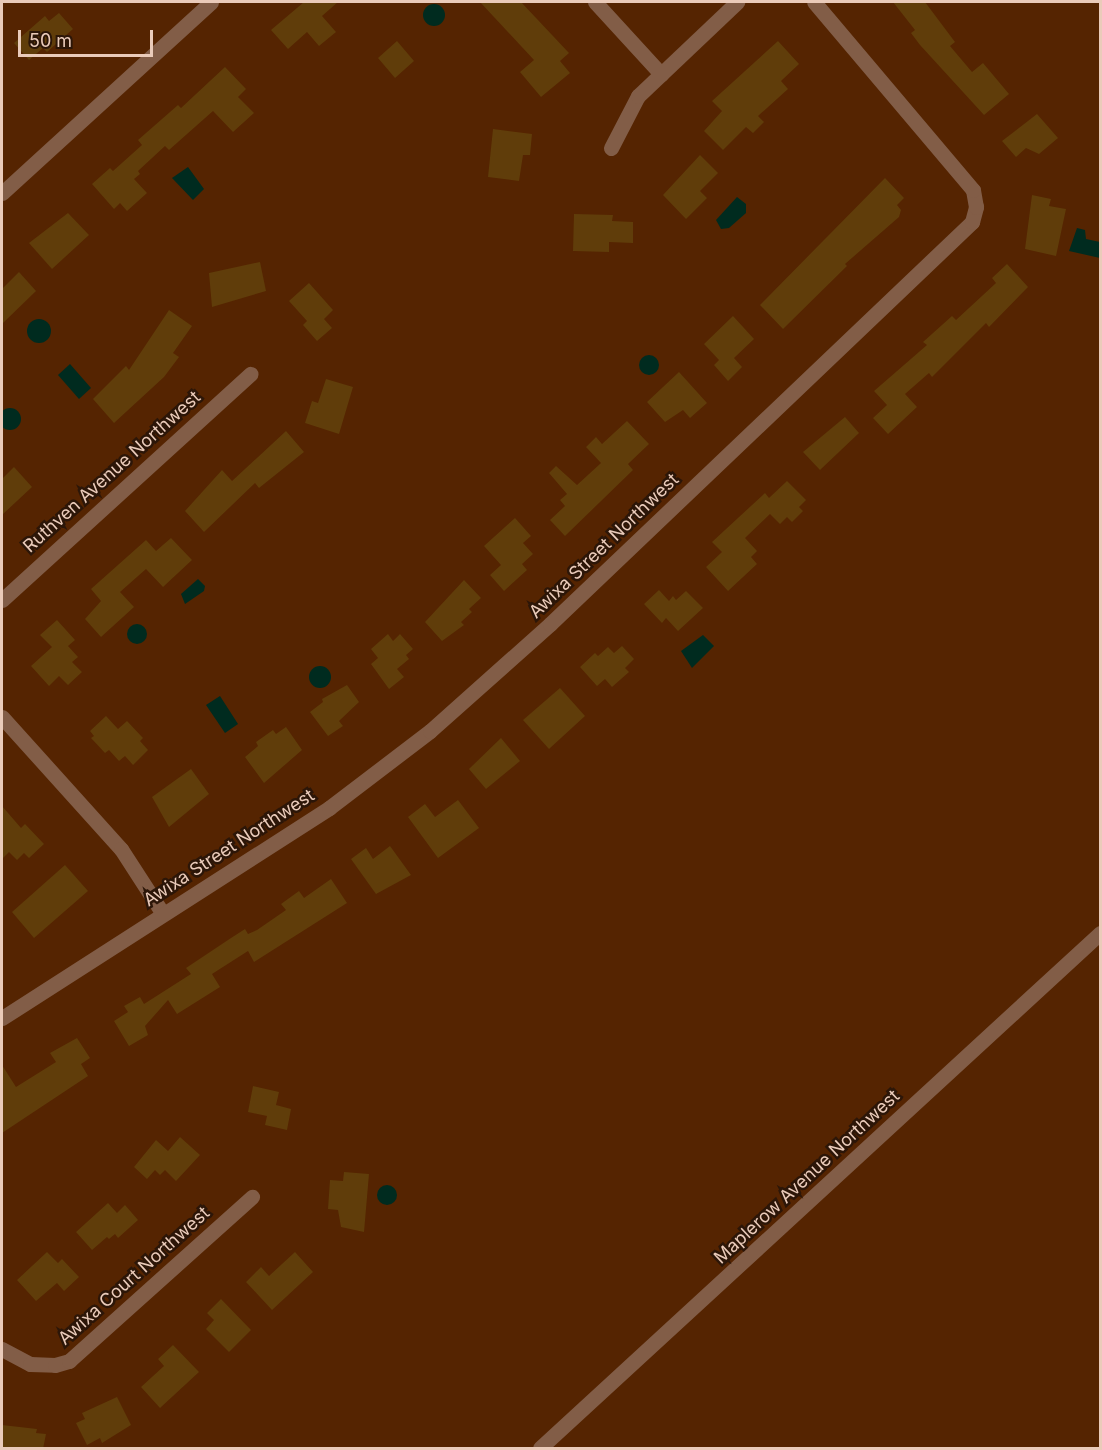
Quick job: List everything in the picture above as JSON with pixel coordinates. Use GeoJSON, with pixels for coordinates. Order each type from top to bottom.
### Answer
{"type":"FeatureCollection","features":[{"type":"Feature","properties":{"kind":"street"},"geometry":{"type":"LineString","coordinates":[[2,193],[211,2]]}},
{"type":"Feature","properties":{"kind":"street"},"geometry":{"type":"LineString","coordinates":[[594,2],[661,74]]}},
{"type":"Feature","properties":{"kind":"street"},"geometry":{"type":"LineString","coordinates":[[610,148],[638,96],[737,2]]}},
{"type":"Feature","properties":{"kind":"street","name":"Awixa Street Northwest"},"geometry":{"type":"LineString","coordinates":[[2,1018],[329,808],[461,705],[972,222],[976,207],[973,190],[814,2]]}},
{"type":"Feature","properties":{"kind":"street","name":"Ruthven Avenue Northwest"},"geometry":{"type":"LineString","coordinates":[[2,600],[250,374]]}},
{"type":"Feature","properties":{"kind":"street"},"geometry":{"type":"LineString","coordinates":[[2,717],[121,849],[163,914]]}},
{"type":"Feature","properties":{"kind":"street","name":"Maplerow Avenue Northwest"},"geometry":{"type":"LineString","coordinates":[[540,1449],[1101,933]]}},
{"type":"Feature","properties":{"kind":"street","name":"Awixa Court Northwest"},"geometry":{"type":"LineString","coordinates":[[2,1349],[30,1364],[55,1365],[69,1361],[252,1197]]}},
{"type":"Feature","properties":{"kind":"shaded area"},"geometry":{"type":"Polygon","coordinates":[[[434,4],[442,7],[445,15],[442,23],[434,26],[426,23],[423,15],[426,7],[434,4]]]}},
{"type":"Feature","properties":{"kind":"shaded area"},"geometry":{"type":"Polygon","coordinates":[[[188,167],[204,189],[193,200],[172,178],[188,167]]]}},
{"type":"Feature","properties":{"kind":"shaded area"},"geometry":{"type":"Polygon","coordinates":[[[737,197],[746,204],[746,213],[729,228],[721,229],[716,220],[737,197]]]}},
{"type":"Feature","properties":{"kind":"shaded area"},"geometry":{"type":"Polygon","coordinates":[[[1077,228],[1085,230],[1086,239],[1100,242],[1100,258],[1069,251],[1077,228]]]}},
{"type":"Feature","properties":{"kind":"shaded area"},"geometry":{"type":"Polygon","coordinates":[[[39,319],[47,323],[51,331],[47,339],[39,343],[31,339],[27,331],[31,323],[39,319]]]}},
{"type":"Feature","properties":{"kind":"shaded area"},"geometry":{"type":"Polygon","coordinates":[[[649,355],[656,358],[659,365],[656,372],[649,375],[642,372],[639,365],[642,358],[649,355]]]}},
{"type":"Feature","properties":{"kind":"shaded area"},"geometry":{"type":"Polygon","coordinates":[[[70,364],[91,388],[79,399],[58,375],[70,364]]]}},
{"type":"Feature","properties":{"kind":"shaded area"},"geometry":{"type":"Polygon","coordinates":[[[10,408],[18,411],[21,419],[18,427],[10,430],[2,427],[-1,419],[2,411],[10,408]]]}},
{"type":"Feature","properties":{"kind":"shaded area"},"geometry":{"type":"Polygon","coordinates":[[[198,579],[205,586],[204,591],[185,604],[181,594],[198,579]]]}},
{"type":"Feature","properties":{"kind":"shaded area"},"geometry":{"type":"Polygon","coordinates":[[[137,624],[144,627],[147,634],[144,641],[137,644],[130,641],[127,634],[130,627],[137,624]]]}},
{"type":"Feature","properties":{"kind":"shaded area"},"geometry":{"type":"Polygon","coordinates":[[[703,635],[714,646],[692,668],[681,651],[703,635]]]}},
{"type":"Feature","properties":{"kind":"shaded area"},"geometry":{"type":"Polygon","coordinates":[[[320,666],[328,669],[331,677],[328,685],[320,688],[312,685],[309,677],[312,669],[320,666]]]}},
{"type":"Feature","properties":{"kind":"shaded area"},"geometry":{"type":"Polygon","coordinates":[[[220,696],[238,724],[225,733],[206,705],[220,696]]]}},
{"type":"Feature","properties":{"kind":"shaded area"},"geometry":{"type":"Polygon","coordinates":[[[387,1185],[394,1188],[397,1195],[394,1202],[387,1205],[380,1202],[377,1195],[380,1188],[387,1185]]]}},
{"type":"Feature","properties":{"kind":"building"},"geometry":{"type":"Polygon","coordinates":[[[304,2],[338,2],[322,16],[336,32],[319,46],[307,32],[288,49],[271,30],[304,2]]]}},
{"type":"Feature","properties":{"kind":"building"},"geometry":{"type":"Polygon","coordinates":[[[480,2],[521,2],[569,53],[560,61],[570,73],[541,97],[520,72],[534,60],[480,2]]]}},
{"type":"Feature","properties":{"kind":"building"},"geometry":{"type":"Polygon","coordinates":[[[893,2],[925,2],[955,42],[950,46],[972,72],[983,63],[1009,94],[984,115],[920,45],[911,33],[915,30],[893,2]]]}},
{"type":"Feature","properties":{"kind":"building"},"geometry":{"type":"Polygon","coordinates":[[[59,13],[73,29],[47,52],[43,48],[29,60],[14,43],[45,16],[49,21],[59,13]]]}},
{"type":"Feature","properties":{"kind":"building"},"geometry":{"type":"Polygon","coordinates":[[[397,41],[414,61],[395,78],[378,58],[397,41]]]}},
{"type":"Feature","properties":{"kind":"building"},"geometry":{"type":"Polygon","coordinates":[[[778,41],[799,64],[781,81],[788,89],[758,116],[764,122],[753,133],[746,127],[723,150],[704,131],[722,111],[712,101],[778,41]]]}},
{"type":"Feature","properties":{"kind":"building"},"geometry":{"type":"Polygon","coordinates":[[[225,67],[246,89],[238,97],[254,113],[233,132],[213,111],[169,150],[165,146],[138,171],[140,174],[134,179],[147,193],[127,211],[120,203],[114,209],[92,184],[110,168],[113,171],[142,145],[138,140],[178,105],[181,108],[225,67]]]}},
{"type":"Feature","properties":{"kind":"building"},"geometry":{"type":"Polygon","coordinates":[[[1037,114],[1058,138],[1039,154],[1026,148],[1016,157],[1002,141],[1037,114]]]}},
{"type":"Feature","properties":{"kind":"building"},"geometry":{"type":"Polygon","coordinates":[[[493,129],[532,134],[530,155],[523,155],[519,181],[488,177],[493,129]]]}},
{"type":"Feature","properties":{"kind":"building"},"geometry":{"type":"Polygon","coordinates":[[[700,155],[718,173],[700,191],[707,198],[686,219],[663,195],[700,155]]]}},
{"type":"Feature","properties":{"kind":"building"},"geometry":{"type":"Polygon","coordinates":[[[885,178],[904,198],[897,205],[901,210],[899,217],[845,264],[847,266],[783,329],[760,305],[885,178]]]}},
{"type":"Feature","properties":{"kind":"building"},"geometry":{"type":"Polygon","coordinates":[[[1032,195],[1051,199],[1049,206],[1066,209],[1056,256],[1025,249],[1032,195]]]}},
{"type":"Feature","properties":{"kind":"building"},"geometry":{"type":"Polygon","coordinates":[[[68,213],[89,235],[52,269],[29,243],[68,213]]]}},
{"type":"Feature","properties":{"kind":"building"},"geometry":{"type":"Polygon","coordinates":[[[574,214],[613,215],[612,221],[633,222],[633,243],[609,242],[609,252],[573,251],[574,214]]]}},
{"type":"Feature","properties":{"kind":"building"},"geometry":{"type":"Polygon","coordinates":[[[260,262],[266,291],[212,307],[209,273],[260,262]]]}},
{"type":"Feature","properties":{"kind":"building"},"geometry":{"type":"Polygon","coordinates":[[[1007,264],[1028,287],[989,327],[986,323],[932,377],[929,373],[905,394],[917,407],[888,434],[873,418],[887,405],[874,391],[927,345],[923,342],[952,316],[956,320],[996,283],[992,278],[1007,264]]]}},
{"type":"Feature","properties":{"kind":"building"},"geometry":{"type":"Polygon","coordinates":[[[19,272],[36,291],[2,324],[2,289],[19,272]]]}},
{"type":"Feature","properties":{"kind":"building"},"geometry":{"type":"Polygon","coordinates":[[[309,283],[333,310],[324,319],[332,328],[317,341],[303,325],[307,321],[289,301],[309,283]]]}},
{"type":"Feature","properties":{"kind":"building"},"geometry":{"type":"Polygon","coordinates":[[[169,310],[192,326],[173,353],[179,357],[164,377],[114,423],[93,399],[126,366],[129,370],[169,310]]]}},
{"type":"Feature","properties":{"kind":"building"},"geometry":{"type":"Polygon","coordinates":[[[733,316],[754,339],[734,358],[742,367],[728,381],[714,365],[719,360],[704,344],[733,316]]]}},
{"type":"Feature","properties":{"kind":"building"},"geometry":{"type":"Polygon","coordinates":[[[679,372],[707,403],[690,418],[683,410],[665,422],[647,402],[679,372]]]}},
{"type":"Feature","properties":{"kind":"building"},"geometry":{"type":"Polygon","coordinates":[[[326,379],[353,387],[339,434],[305,423],[312,401],[318,403],[326,379]]]}},
{"type":"Feature","properties":{"kind":"building"},"geometry":{"type":"Polygon","coordinates":[[[845,417],[859,433],[820,470],[803,452],[845,417]]]}},
{"type":"Feature","properties":{"kind":"building"},"geometry":{"type":"Polygon","coordinates":[[[627,421],[649,444],[628,464],[633,470],[565,536],[550,520],[565,506],[560,500],[567,494],[549,473],[556,466],[577,485],[601,463],[586,447],[596,437],[602,444],[627,421]]]}},
{"type":"Feature","properties":{"kind":"building"},"geometry":{"type":"Polygon","coordinates":[[[286,431],[304,452],[259,488],[255,483],[204,532],[185,511],[222,470],[232,481],[286,431]]]}},
{"type":"Feature","properties":{"kind":"building"},"geometry":{"type":"Polygon","coordinates":[[[14,467],[32,487],[2,515],[2,479],[14,467]]]}},
{"type":"Feature","properties":{"kind":"building"},"geometry":{"type":"Polygon","coordinates":[[[787,481],[806,500],[799,507],[803,511],[792,522],[787,517],[780,524],[770,514],[745,538],[757,551],[751,557],[757,564],[728,591],[706,567],[722,552],[712,542],[765,493],[769,498],[787,481]]]}},
{"type":"Feature","properties":{"kind":"building"},"geometry":{"type":"Polygon","coordinates":[[[515,518],[531,536],[523,543],[533,554],[522,564],[527,570],[504,591],[490,575],[501,565],[484,546],[515,518]]]}},
{"type":"Feature","properties":{"kind":"building"},"geometry":{"type":"Polygon","coordinates":[[[171,538],[192,560],[163,587],[146,569],[120,592],[134,607],[101,637],[85,619],[101,601],[91,589],[146,540],[156,551],[171,538]]]}},
{"type":"Feature","properties":{"kind":"building"},"geometry":{"type":"Polygon","coordinates":[[[464,580],[481,598],[469,609],[472,612],[461,622],[464,625],[442,641],[425,622],[464,580]]]}},
{"type":"Feature","properties":{"kind":"building"},"geometry":{"type":"Polygon","coordinates":[[[659,590],[669,601],[673,596],[676,600],[686,591],[703,608],[678,631],[666,618],[662,623],[644,604],[659,590]]]}},
{"type":"Feature","properties":{"kind":"building"},"geometry":{"type":"Polygon","coordinates":[[[57,620],[75,640],[68,646],[78,657],[72,662],[82,672],[68,685],[59,676],[49,686],[31,666],[52,647],[40,635],[57,620]]]}},
{"type":"Feature","properties":{"kind":"building"},"geometry":{"type":"Polygon","coordinates":[[[388,634],[393,641],[400,634],[413,649],[406,655],[409,659],[397,669],[404,677],[389,689],[371,664],[378,658],[371,649],[388,634]]]}},
{"type":"Feature","properties":{"kind":"building"},"geometry":{"type":"Polygon","coordinates":[[[622,646],[634,659],[625,668],[629,672],[612,687],[605,679],[597,686],[580,667],[595,653],[598,656],[608,647],[614,653],[622,646]]]}},
{"type":"Feature","properties":{"kind":"building"},"geometry":{"type":"Polygon","coordinates":[[[347,685],[359,702],[339,721],[343,726],[328,736],[310,712],[323,702],[322,699],[347,685]]]}},
{"type":"Feature","properties":{"kind":"building"},"geometry":{"type":"Polygon","coordinates":[[[560,688],[585,716],[549,749],[523,720],[560,688]]]}},
{"type":"Feature","properties":{"kind":"building"},"geometry":{"type":"Polygon","coordinates":[[[106,716],[118,729],[127,721],[143,738],[140,741],[148,750],[133,765],[125,756],[119,761],[109,750],[105,753],[91,738],[94,736],[90,731],[106,716]]]}},
{"type":"Feature","properties":{"kind":"building"},"geometry":{"type":"Polygon","coordinates":[[[286,727],[302,750],[264,783],[245,757],[258,746],[256,742],[273,730],[276,734],[286,727]]]}},
{"type":"Feature","properties":{"kind":"building"},"geometry":{"type":"Polygon","coordinates":[[[501,738],[520,761],[486,789],[469,769],[501,738]]]}},
{"type":"Feature","properties":{"kind":"building"},"geometry":{"type":"Polygon","coordinates":[[[191,769],[209,794],[169,827],[152,797],[191,769]]]}},
{"type":"Feature","properties":{"kind":"building"},"geometry":{"type":"Polygon","coordinates":[[[458,800],[479,828],[438,858],[408,817],[425,804],[435,817],[458,800]]]}},
{"type":"Feature","properties":{"kind":"building"},"geometry":{"type":"Polygon","coordinates":[[[2,806],[21,828],[25,824],[44,844],[29,858],[24,853],[17,860],[9,852],[2,859],[2,806]]]}},
{"type":"Feature","properties":{"kind":"building"},"geometry":{"type":"Polygon","coordinates":[[[390,846],[411,875],[376,894],[351,859],[366,848],[373,859],[390,846]]]}},
{"type":"Feature","properties":{"kind":"building"},"geometry":{"type":"Polygon","coordinates":[[[65,865],[88,891],[34,938],[12,912],[65,865]]]}},
{"type":"Feature","properties":{"kind":"building"},"geometry":{"type":"Polygon","coordinates":[[[331,879],[347,903],[254,962],[248,951],[212,974],[220,987],[177,1014],[168,1000],[145,1026],[148,1035],[129,1046],[114,1021],[128,1012],[124,1006],[140,997],[144,1004],[191,974],[186,968],[231,938],[245,929],[248,934],[257,930],[286,910],[281,904],[299,891],[304,898],[331,879]]]}},
{"type":"Feature","properties":{"kind":"building"},"geometry":{"type":"Polygon","coordinates":[[[77,1038],[90,1058],[81,1064],[88,1076],[2,1133],[2,1065],[16,1087],[56,1062],[50,1053],[77,1038]]]}},
{"type":"Feature","properties":{"kind":"building"},"geometry":{"type":"Polygon","coordinates":[[[253,1086],[279,1092],[276,1105],[291,1109],[287,1130],[265,1125],[267,1116],[248,1112],[253,1086]]]}},
{"type":"Feature","properties":{"kind":"building"},"geometry":{"type":"Polygon","coordinates":[[[180,1137],[200,1155],[176,1181],[165,1170],[160,1175],[155,1170],[147,1179],[134,1167],[156,1140],[168,1151],[180,1137]]]}},
{"type":"Feature","properties":{"kind":"building"},"geometry":{"type":"Polygon","coordinates":[[[344,1172],[369,1174],[364,1232],[341,1227],[338,1210],[328,1209],[330,1180],[343,1181],[344,1172]]]}},
{"type":"Feature","properties":{"kind":"building"},"geometry":{"type":"Polygon","coordinates":[[[108,1203],[117,1213],[125,1205],[138,1220],[118,1238],[115,1234],[109,1239],[107,1237],[92,1250],[76,1232],[108,1203]]]}},
{"type":"Feature","properties":{"kind":"building"},"geometry":{"type":"Polygon","coordinates":[[[47,1252],[58,1263],[62,1259],[79,1277],[64,1291],[57,1283],[36,1301],[17,1280],[47,1252]]]}},
{"type":"Feature","properties":{"kind":"building"},"geometry":{"type":"Polygon","coordinates":[[[295,1252],[313,1272],[272,1310],[246,1282],[261,1267],[269,1276],[295,1252]]]}},
{"type":"Feature","properties":{"kind":"building"},"geometry":{"type":"Polygon","coordinates":[[[221,1299],[251,1330],[229,1352],[206,1329],[214,1320],[207,1313],[221,1299]]]}},
{"type":"Feature","properties":{"kind":"building"},"geometry":{"type":"Polygon","coordinates":[[[173,1345],[199,1372],[160,1408],[141,1387],[164,1366],[158,1359],[173,1345]]]}},
{"type":"Feature","properties":{"kind":"building"},"geometry":{"type":"Polygon","coordinates":[[[117,1397],[131,1425],[102,1443],[100,1438],[87,1445],[76,1423],[85,1419],[82,1413],[117,1397]]]}},
{"type":"Feature","properties":{"kind":"building"},"geometry":{"type":"Polygon","coordinates":[[[2,1425],[37,1429],[36,1433],[46,1434],[43,1449],[2,1449],[2,1425]]]}}]}
